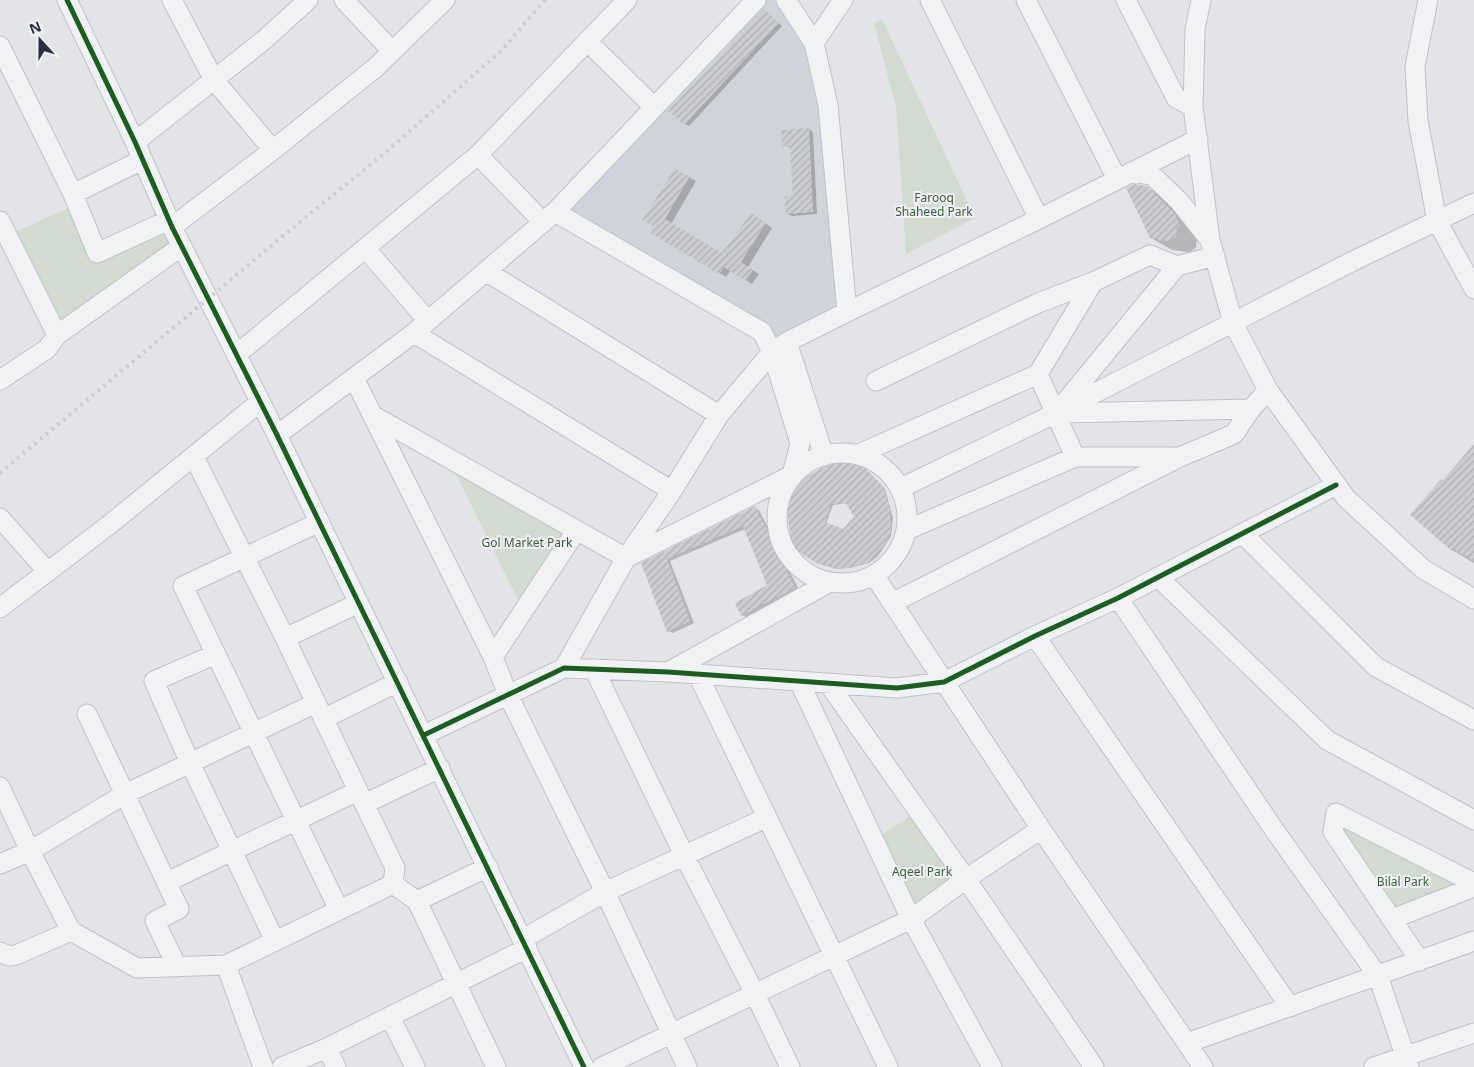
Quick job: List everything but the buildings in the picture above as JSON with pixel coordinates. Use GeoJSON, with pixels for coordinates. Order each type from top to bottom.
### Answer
{"type":"FeatureCollection","features":[{"type":"Feature","properties":{"kind":"street"},"geometry":{"type":"LineString","coordinates":[[67,0],[135,142],[171,224],[320,522],[584,1067]]}},
{"type":"Feature","properties":{"kind":"street"},"geometry":{"type":"LineString","coordinates":[[172,0],[214,80],[273,150]]}},
{"type":"Feature","properties":{"kind":"street"},"geometry":{"type":"LineString","coordinates":[[135,142],[264,40],[308,0]]}},
{"type":"Feature","properties":{"kind":"street"},"geometry":{"type":"LineString","coordinates":[[344,0],[392,51]]}},
{"type":"Feature","properties":{"kind":"street"},"geometry":{"type":"LineString","coordinates":[[0,46],[73,194],[97,253],[171,224],[273,150],[375,68],[445,0]]}},
{"type":"Feature","properties":{"kind":"street"},"geometry":{"type":"LineString","coordinates":[[236,355],[478,155],[627,0]]}},
{"type":"Feature","properties":{"kind":"street"},"geometry":{"type":"LineString","coordinates":[[277,435],[421,327],[549,217],[756,0]]}},
{"type":"Feature","properties":{"kind":"street"},"geometry":{"type":"LineString","coordinates":[[786,0],[814,43],[828,105],[847,312]]}},
{"type":"Feature","properties":{"kind":"street"},"geometry":{"type":"LineString","coordinates":[[814,43],[844,0]]}},
{"type":"Feature","properties":{"kind":"street"},"geometry":{"type":"LineString","coordinates":[[930,0],[1039,219]]}},
{"type":"Feature","properties":{"kind":"street"},"geometry":{"type":"LineString","coordinates":[[1026,0],[1124,176]]}},
{"type":"Feature","properties":{"kind":"street"},"geometry":{"type":"LineString","coordinates":[[1126,0],[1176,98],[1193,107]]}},
{"type":"Feature","properties":{"kind":"street"},"geometry":{"type":"LineString","coordinates":[[1201,0],[1195,29],[1193,107],[1212,248],[1233,323],[1268,390],[1346,498],[1423,569],[1474,599]]}},
{"type":"Feature","properties":{"kind":"street"},"geometry":{"type":"LineString","coordinates":[[1428,0],[1415,66],[1418,121],[1436,221],[1474,289]]}},
{"type":"Feature","properties":{"kind":"street"},"geometry":{"type":"LineString","coordinates":[[587,42],[654,107]]}},
{"type":"Feature","properties":{"kind":"street"},"geometry":{"type":"LineString","coordinates":[[564,668],[626,558],[672,491],[719,416],[780,347],[1198,139]]}},
{"type":"Feature","properties":{"kind":"street"},"geometry":{"type":"LineString","coordinates":[[478,155],[549,217],[762,332],[780,347],[824,456]]}},
{"type":"Feature","properties":{"kind":"street"},"geometry":{"type":"LineString","coordinates":[[73,194],[142,160]]}},
{"type":"Feature","properties":{"kind":"street"},"geometry":{"type":"LineString","coordinates":[[1124,176],[1152,175],[1179,201],[1212,248]]}},
{"type":"Feature","properties":{"kind":"street"},"geometry":{"type":"LineString","coordinates":[[901,488],[1056,413],[1353,262],[1474,203]]}},
{"type":"Feature","properties":{"kind":"street"},"geometry":{"type":"LineString","coordinates":[[0,221],[57,336]]}},
{"type":"Feature","properties":{"kind":"street"},"geometry":{"type":"LineString","coordinates":[[0,380],[48,349],[57,336],[182,246]]}},
{"type":"Feature","properties":{"kind":"street"},"geometry":{"type":"LineString","coordinates":[[365,248],[421,327],[672,491]]}},
{"type":"Feature","properties":{"kind":"street"},"geometry":{"type":"LineString","coordinates":[[1056,413],[1177,266],[1212,248]]}},
{"type":"Feature","properties":{"kind":"street"},"geometry":{"type":"LineString","coordinates":[[876,381],[1038,303],[1093,282],[1150,255],[1177,266]]}},
{"type":"Feature","properties":{"kind":"street"},"geometry":{"type":"LineString","coordinates":[[487,272],[719,416]]}},
{"type":"Feature","properties":{"kind":"street"},"geometry":{"type":"LineString","coordinates":[[859,454],[1038,374],[1093,282]]}},
{"type":"Feature","properties":{"kind":"street"},"geometry":{"type":"LineString","coordinates":[[626,558],[792,475],[812,459],[836,452],[859,454],[872,459],[891,473],[901,488],[908,512],[907,530],[898,551],[886,566],[874,575],[853,582],[830,582],[804,571],[788,555],[778,534],[776,518],[780,496],[792,475],[800,443],[780,347]]}},
{"type":"Feature","properties":{"kind":"street"},"geometry":{"type":"LineString","coordinates":[[1038,374],[1075,457]]}},
{"type":"Feature","properties":{"kind":"street"},"geometry":{"type":"LineString","coordinates":[[354,378],[493,657],[508,695],[605,892],[687,1067]]}},
{"type":"Feature","properties":{"kind":"street"},"geometry":{"type":"LineString","coordinates":[[892,603],[1180,457],[1234,434],[1251,409],[1268,390]]}},
{"type":"Feature","properties":{"kind":"street"},"geometry":{"type":"LineString","coordinates":[[0,608],[109,525],[260,402]]}},
{"type":"Feature","properties":{"kind":"street"},"geometry":{"type":"LineString","coordinates":[[1056,413],[1251,409]]}},
{"type":"Feature","properties":{"kind":"street"},"geometry":{"type":"LineString","coordinates":[[372,415],[626,558]]}},
{"type":"Feature","properties":{"kind":"street"},"geometry":{"type":"LineString","coordinates":[[194,457],[285,638],[395,868],[393,884]]}},
{"type":"Feature","properties":{"kind":"street"},"geometry":{"type":"LineString","coordinates":[[907,530],[1075,457],[1180,457]]}},
{"type":"Feature","properties":{"kind":"street"},"geometry":{"type":"LineString","coordinates":[[424,735],[564,668],[668,672],[897,688],[944,682],[1035,636],[1158,578],[1336,485]]}},
{"type":"Feature","properties":{"kind":"street"},"geometry":{"type":"LineString","coordinates":[[0,518],[48,572]]}},
{"type":"Feature","properties":{"kind":"street"},"geometry":{"type":"LineString","coordinates":[[320,522],[183,586],[339,910]]}},
{"type":"Feature","properties":{"kind":"street"},"geometry":{"type":"LineString","coordinates":[[493,657],[576,531]]}},
{"type":"Feature","properties":{"kind":"street"},"geometry":{"type":"LineString","coordinates":[[1243,534],[1376,667],[1474,720]]}},
{"type":"Feature","properties":{"kind":"street"},"geometry":{"type":"LineString","coordinates":[[874,575],[1041,829],[1203,1067]]}},
{"type":"Feature","properties":{"kind":"street"},"geometry":{"type":"LineString","coordinates":[[1158,578],[1327,740],[1474,820]]}},
{"type":"Feature","properties":{"kind":"street"},"geometry":{"type":"LineString","coordinates":[[668,672],[830,582]]}},
{"type":"Feature","properties":{"kind":"street"},"geometry":{"type":"LineString","coordinates":[[1118,598],[1273,828],[1378,976],[1407,1062]]}},
{"type":"Feature","properties":{"kind":"street"},"geometry":{"type":"LineString","coordinates":[[285,638],[359,603]]}},
{"type":"Feature","properties":{"kind":"street"},"geometry":{"type":"LineString","coordinates":[[1035,636],[1290,1007]]}},
{"type":"Feature","properties":{"kind":"street"},"geometry":{"type":"LineString","coordinates":[[216,654],[154,681],[190,764],[275,941]]}},
{"type":"Feature","properties":{"kind":"street"},"geometry":{"type":"LineString","coordinates":[[594,669],[790,1067]]}},
{"type":"Feature","properties":{"kind":"street"},"geometry":{"type":"LineString","coordinates":[[698,674],[888,1067]]}},
{"type":"Feature","properties":{"kind":"street"},"geometry":{"type":"LineString","coordinates":[[0,864],[30,851],[125,794],[254,733],[398,682]]}},
{"type":"Feature","properties":{"kind":"street"},"geometry":{"type":"LineString","coordinates":[[799,682],[911,919],[992,1067]]}},
{"type":"Feature","properties":{"kind":"street"},"geometry":{"type":"LineString","coordinates":[[828,683],[1094,1067]]}},
{"type":"Feature","properties":{"kind":"street"},"geometry":{"type":"LineString","coordinates":[[87,714],[179,909],[154,921],[178,967]]}},
{"type":"Feature","properties":{"kind":"street"},"geometry":{"type":"LineString","coordinates":[[167,882],[296,821],[440,768]]}},
{"type":"Feature","properties":{"kind":"street"},"geometry":{"type":"LineString","coordinates":[[0,787],[71,931],[137,968],[226,965],[393,884]]}},
{"type":"Feature","properties":{"kind":"street"},"geometry":{"type":"LineString","coordinates":[[1420,961],[1333,832],[1336,813],[1474,883]]}},
{"type":"Feature","properties":{"kind":"street"},"geometry":{"type":"LineString","coordinates":[[282,1067],[327,1048],[456,984],[525,944],[605,892],[766,818]]}},
{"type":"Feature","properties":{"kind":"street"},"geometry":{"type":"LineString","coordinates":[[602,1067],[911,919],[1041,829]]}},
{"type":"Feature","properties":{"kind":"street"},"geometry":{"type":"LineString","coordinates":[[417,901],[488,867]]}},
{"type":"Feature","properties":{"kind":"street"},"geometry":{"type":"LineString","coordinates":[[393,884],[417,901],[496,1067]]}},
{"type":"Feature","properties":{"kind":"street"},"geometry":{"type":"LineString","coordinates":[[1392,919],[1474,887]]}},
{"type":"Feature","properties":{"kind":"street"},"geometry":{"type":"LineString","coordinates":[[0,952],[9,956],[16,955],[71,931]]}},
{"type":"Feature","properties":{"kind":"street"},"geometry":{"type":"LineString","coordinates":[[1187,1043],[1474,942]]}},
{"type":"Feature","properties":{"kind":"street"},"geometry":{"type":"LineString","coordinates":[[226,965],[263,1067]]}},
{"type":"Feature","properties":{"kind":"street"},"geometry":{"type":"LineString","coordinates":[[390,1017],[415,1067]]}},
{"type":"Feature","properties":{"kind":"street"},"geometry":{"type":"LineString","coordinates":[[1374,1067],[1407,1062],[1474,1033]]}},
{"type":"Feature","properties":{"kind":"street"},"geometry":{"type":"LineString","coordinates":[[327,1048],[336,1067]]}},
{"type":"Feature","properties":{"kind":"shaded area"},"geometry":{"type":"Polygon","coordinates":[[[756,0],[786,0],[814,43],[847,312],[772,352],[762,332],[555,212],[756,0]]]}},
{"type":"Feature","properties":{"kind":"green space","name":"Farooq Shaheed Park"},"geometry":{"type":"Polygon","coordinates":[[[882,19],[975,218],[906,254],[896,107],[874,23],[882,19]]]}},
{"type":"Feature","properties":{"kind":"green space"},"geometry":{"type":"Polygon","coordinates":[[[77,204],[97,253],[169,220],[182,246],[57,335],[7,236],[77,204]]]}},
{"type":"Feature","properties":{"kind":"green space","name":"Gol Market Park"},"geometry":{"type":"Polygon","coordinates":[[[448,458],[576,531],[523,610],[448,458]]]}},
{"type":"Feature","properties":{"kind":"green space","name":"Aqeel Park"},"geometry":{"type":"Polygon","coordinates":[[[918,811],[966,879],[911,919],[874,840],[918,811]]]}},
{"type":"Feature","properties":{"kind":"green space","name":"Bilal Park"},"geometry":{"type":"Polygon","coordinates":[[[1336,813],[1474,883],[1392,919],[1333,832],[1336,813]]]}},
{"type":"Feature","properties":{"kind":"railway"},"geometry":{"type":"LineString","coordinates":[[0,473],[387,151],[501,51],[545,0]]}},
{"type":"Feature","properties":{"kind":"cycle path"},"geometry":{"type":"LineString","coordinates":[[67,0],[135,142],[172,227],[277,435],[584,1067]]}},
{"type":"Feature","properties":{"kind":"cycle path"},"geometry":{"type":"LineString","coordinates":[[424,735],[564,668],[668,672],[897,688],[944,682],[1035,636],[1118,598],[1336,485]]}}]}
